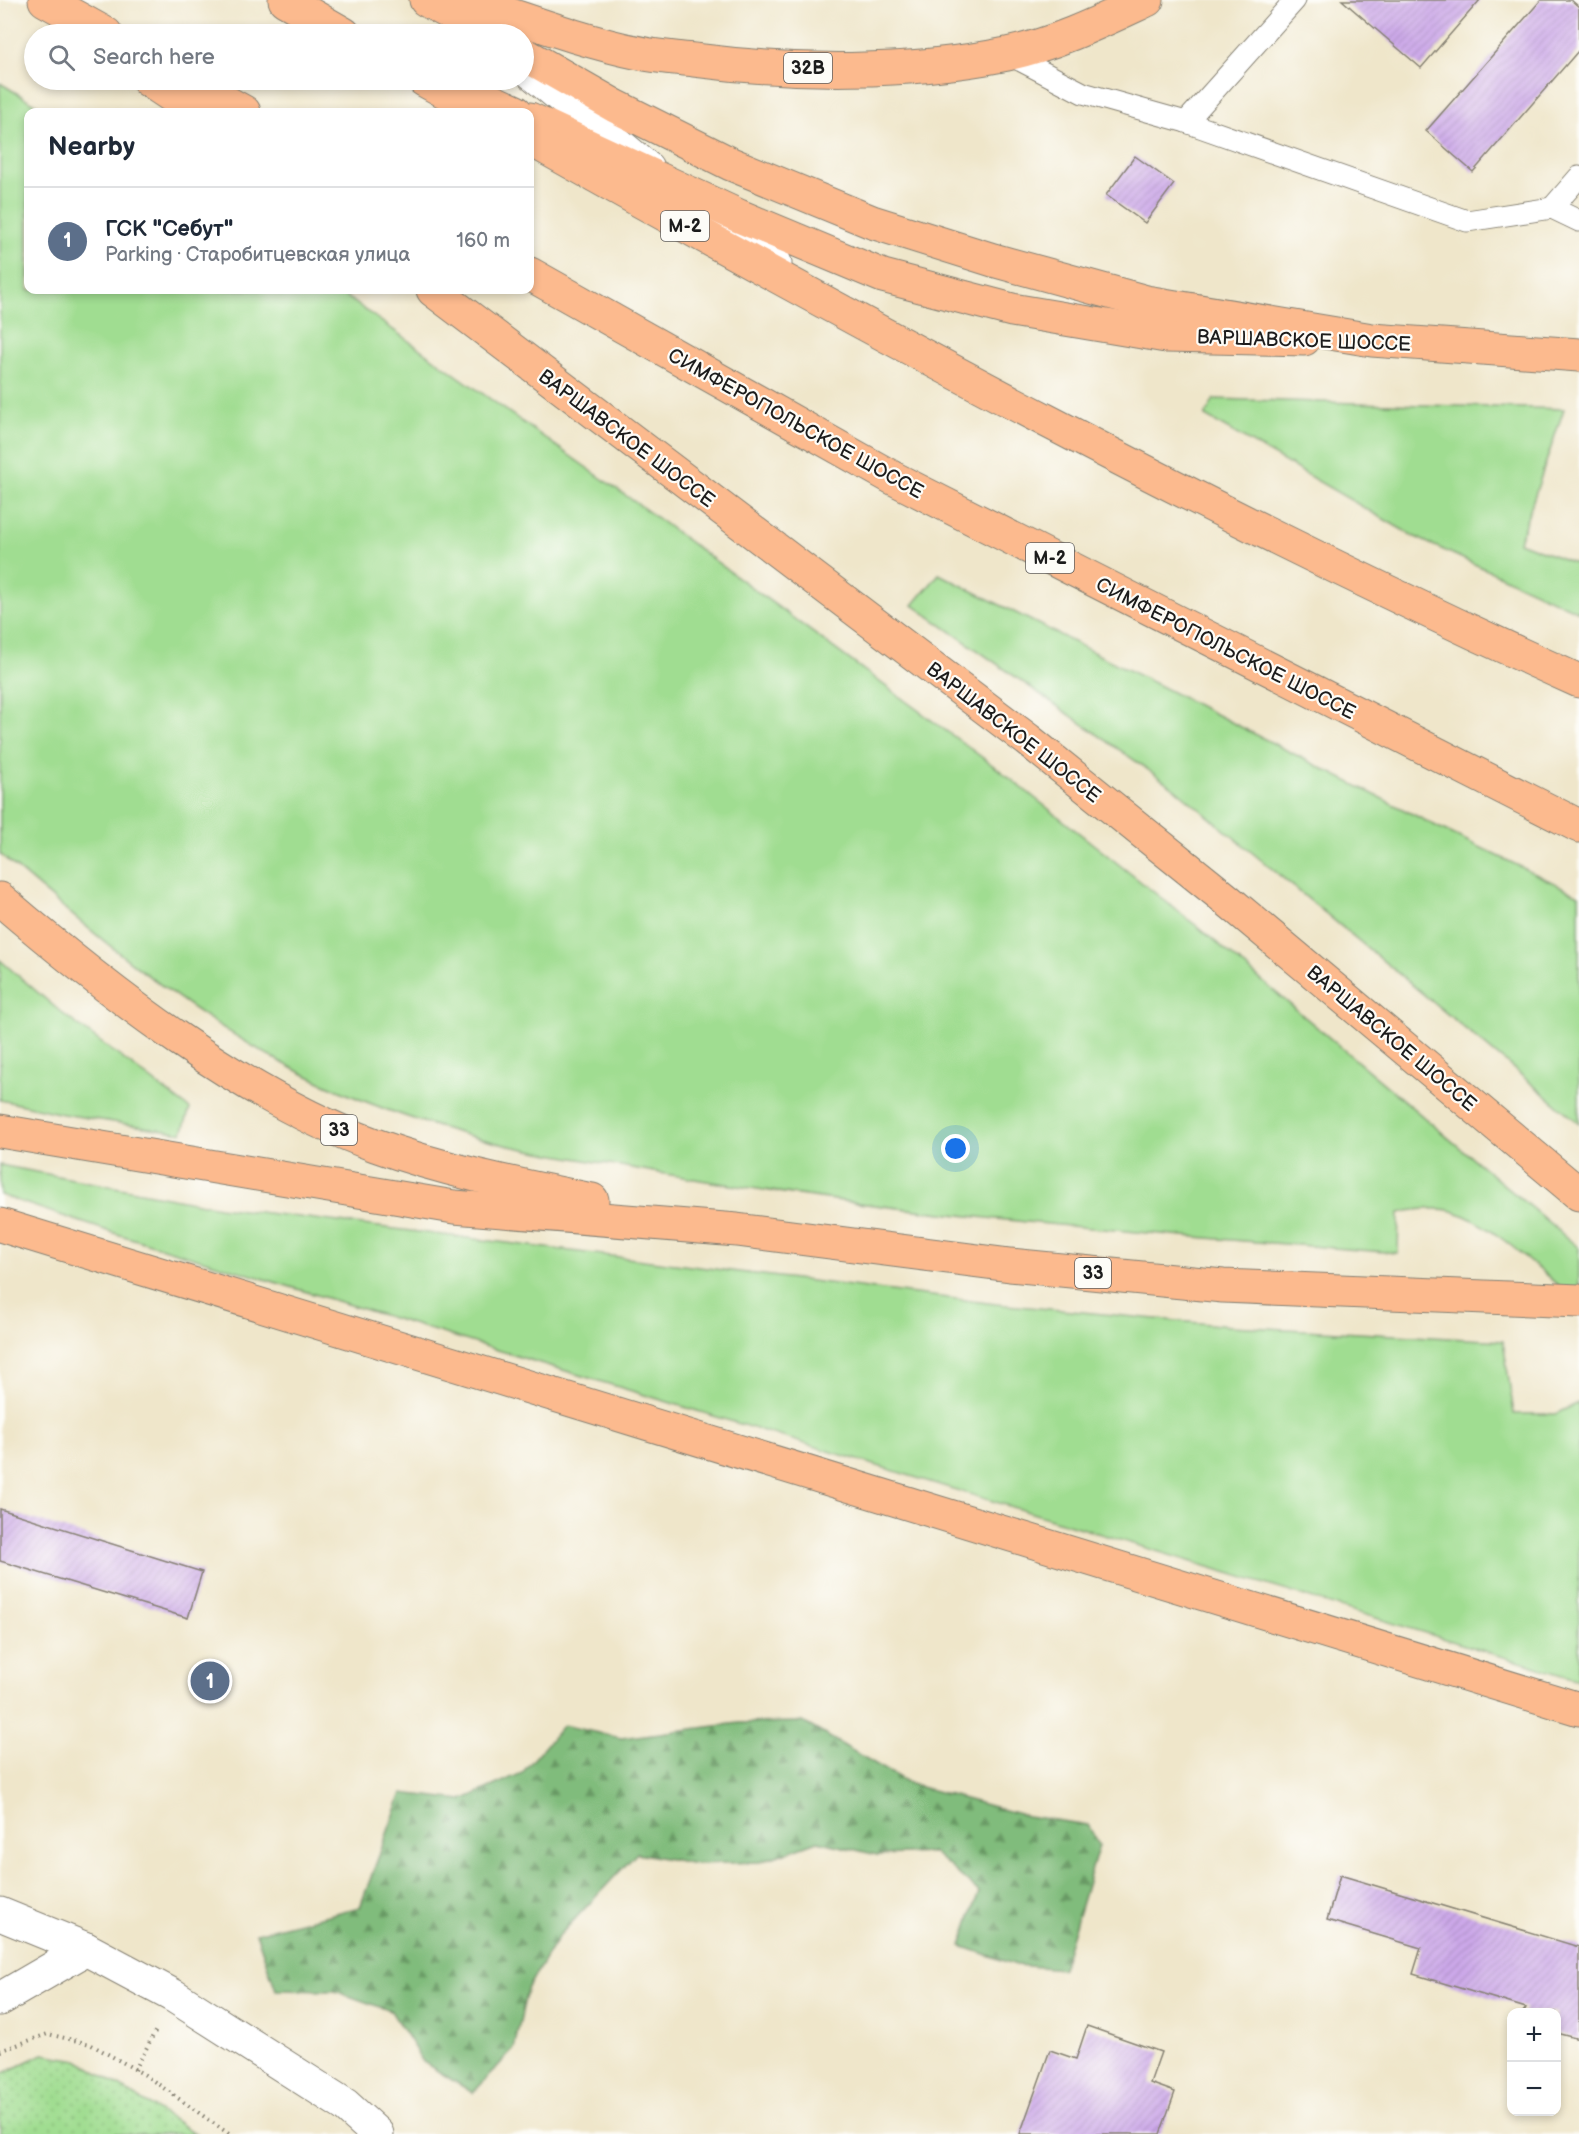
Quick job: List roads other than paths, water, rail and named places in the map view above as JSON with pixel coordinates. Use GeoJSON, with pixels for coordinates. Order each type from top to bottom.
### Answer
{"type":"FeatureCollection","features":[{"type":"Feature","properties":{"kind":"main road"},"geometry":{"type":"LineString","coordinates":[[33,0],[68,24]]}},
{"type":"Feature","properties":{"kind":"main road"},"geometry":{"type":"LineString","coordinates":[[45,0],[88,24]]}},
{"type":"Feature","properties":{"kind":"main road"},"geometry":{"type":"LineString","coordinates":[[426,0],[469,24]]}},
{"type":"Feature","properties":{"kind":"main road","name":"32B"},"geometry":{"type":"LineString","coordinates":[[466,0],[556,30],[641,54],[737,66],[840,69],[937,64],[1008,54],[1094,25],[1147,0]]}},
{"type":"Feature","properties":{"kind":"main road"},"geometry":{"type":"LineString","coordinates":[[298,8],[326,24]]}},
{"type":"Feature","properties":{"kind":"main road"},"geometry":{"type":"LineString","coordinates":[[298,8],[330,24]]}},
{"type":"Feature","properties":{"kind":"main road"},"geometry":{"type":"LineString","coordinates":[[534,60],[615,106],[731,164],[872,222],[993,260],[1146,302],[1372,340]]}},
{"type":"Feature","properties":{"kind":"main road"},"geometry":{"type":"LineString","coordinates":[[163,90],[190,108]]}},
{"type":"Feature","properties":{"kind":"main road"},"geometry":{"type":"LineString","coordinates":[[204,90],[237,108]]}},
{"type":"Feature","properties":{"kind":"main road"},"geometry":{"type":"LineString","coordinates":[[442,90],[475,108]]}},
{"type":"Feature","properties":{"kind":"main road"},"geometry":{"type":"LineString","coordinates":[[468,90],[507,108]]}},
{"type":"Feature","properties":{"kind":"main road","name":"ВАРШАВСКОЕ ШОССЕ"},"geometry":{"type":"LineString","coordinates":[[534,121],[739,216],[883,276],[1012,310],[1166,336],[1372,340],[1579,355]]}},
{"type":"Feature","properties":{"kind":"main road","name":"М-2"},"geometry":{"type":"LineString","coordinates":[[534,141],[951,371],[1223,511],[1579,681]]}},
{"type":"Feature","properties":{"kind":"main road","name":"СИМФЕРОПОЛЬСКОЕ ШОССЕ"},"geometry":{"type":"LineString","coordinates":[[534,276],[893,478],[1579,826]]}},
{"type":"Feature","properties":{"kind":"main road","name":"ВАРШАВСКОЕ ШОССЕ"},"geometry":{"type":"LineString","coordinates":[[439,294],[1028,740],[1226,899],[1579,1194]]}},
{"type":"Feature","properties":{"kind":"main road","name":"33"},"geometry":{"type":"LineString","coordinates":[[0,899],[61,952],[150,1017],[230,1072],[298,1112],[374,1145],[465,1174],[737,1230]]}},
{"type":"Feature","properties":{"kind":"main road","name":"33"},"geometry":{"type":"LineString","coordinates":[[0,1131],[454,1207],[737,1230],[1010,1265],[1223,1286],[1579,1301]]}},
{"type":"Feature","properties":{"kind":"main road"},"geometry":{"type":"LineString","coordinates":[[0,1225],[1579,1709]]}},
{"type":"Feature","properties":{"kind":"street"},"geometry":{"type":"LineString","coordinates":[[534,74],[665,183],[842,312]]}},
{"type":"Feature","properties":{"kind":"street"},"geometry":{"type":"LineString","coordinates":[[0,1914],[86,1949],[174,1996],[345,2105],[377,2134]]}},
{"type":"Feature","properties":{"kind":"street"},"geometry":{"type":"LineString","coordinates":[[0,1999],[86,1949]]}},
{"type":"Feature","properties":{"kind":"lane"},"geometry":{"type":"LineString","coordinates":[[1186,122],[1295,0]]}},
{"type":"Feature","properties":{"kind":"lane"},"geometry":{"type":"LineString","coordinates":[[1008,54],[1083,93],[1186,122],[1467,221],[1552,208],[1579,221]]}},
{"type":"Feature","properties":{"kind":"lane"},"geometry":{"type":"LineString","coordinates":[[1552,208],[1579,177]]}},
{"type":"Feature","properties":{"kind":"place","name":"ГСК \"Себут\""},"geometry":{"type":"Point","coordinates":[210,1681]}}]}
